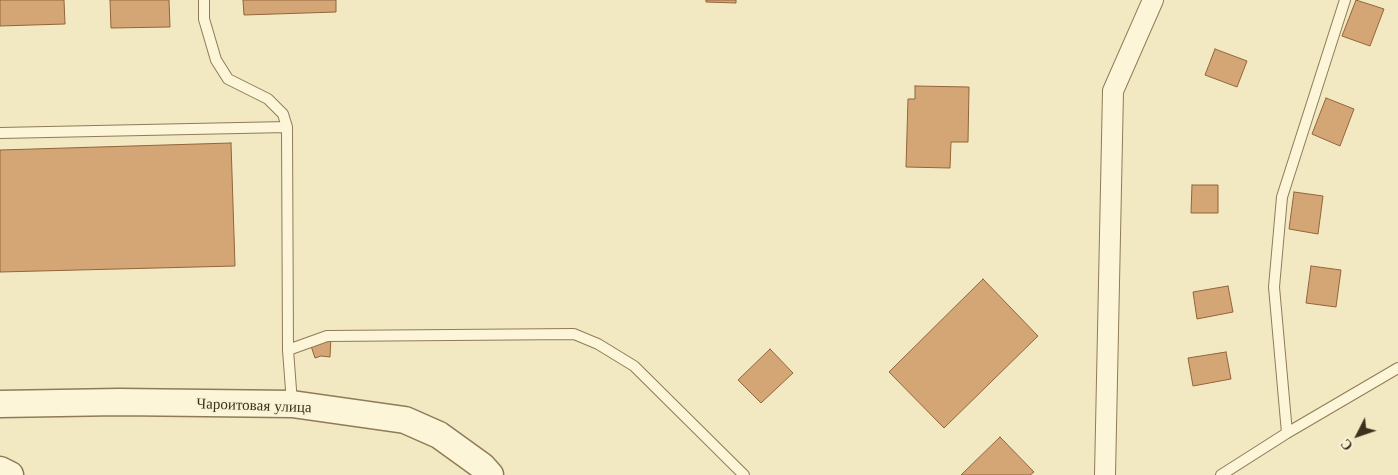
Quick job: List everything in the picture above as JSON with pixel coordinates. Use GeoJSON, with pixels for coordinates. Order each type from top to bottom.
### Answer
{"type":"FeatureCollection","features":[{"type":"Feature","properties":{"kind":"street"},"geometry":{"type":"LineString","coordinates":[[1105,475],[1113,91],[1153,0]]}},
{"type":"Feature","properties":{"kind":"street","name":"Чароитовая улица"},"geometry":{"type":"LineString","coordinates":[[0,404],[120,402],[292,404],[405,420],[439,435],[482,466],[490,475]]}},
{"type":"Feature","properties":{"kind":"street"},"geometry":{"type":"LineString","coordinates":[[0,470],[10,475]]}},
{"type":"Feature","properties":{"kind":"lane"},"geometry":{"type":"LineString","coordinates":[[204,0],[204,19],[216,60],[228,79],[268,100],[282,114],[287,127],[288,350],[292,404]]}},
{"type":"Feature","properties":{"kind":"lane"},"geometry":{"type":"LineString","coordinates":[[1286,433],[1274,287],[1282,197],[1344,0]]}},
{"type":"Feature","properties":{"kind":"lane"},"geometry":{"type":"LineString","coordinates":[[0,133],[287,127]]}},
{"type":"Feature","properties":{"kind":"lane"},"geometry":{"type":"LineString","coordinates":[[288,350],[327,336],[574,334],[598,344],[634,366],[744,475]]}},
{"type":"Feature","properties":{"kind":"lane"},"geometry":{"type":"LineString","coordinates":[[1221,475],[1286,433],[1398,368]]}},
{"type":"Feature","properties":{"kind":"building"},"geometry":{"type":"Polygon","coordinates":[[[0,0],[64,0],[65,24],[0,26],[0,0]]]}},
{"type":"Feature","properties":{"kind":"building"},"geometry":{"type":"Polygon","coordinates":[[[110,0],[169,0],[170,27],[111,28],[110,0]]]}},
{"type":"Feature","properties":{"kind":"building"},"geometry":{"type":"Polygon","coordinates":[[[243,0],[336,0],[336,12],[244,15],[243,0]]]}},
{"type":"Feature","properties":{"kind":"building"},"geometry":{"type":"Polygon","coordinates":[[[706,0],[736,0],[736,3],[706,2],[706,0]]]}},
{"type":"Feature","properties":{"kind":"building"},"geometry":{"type":"Polygon","coordinates":[[[1356,0],[1384,9],[1370,46],[1342,36],[1356,0]]]}},
{"type":"Feature","properties":{"kind":"building"},"geometry":{"type":"Polygon","coordinates":[[[1215,49],[1247,61],[1237,87],[1205,75],[1215,49]]]}},
{"type":"Feature","properties":{"kind":"building"},"geometry":{"type":"Polygon","coordinates":[[[915,86],[969,87],[968,142],[951,142],[950,168],[906,167],[908,99],[915,99],[915,86]]]}},
{"type":"Feature","properties":{"kind":"building"},"geometry":{"type":"Polygon","coordinates":[[[1326,98],[1354,109],[1340,146],[1312,134],[1326,98]]]}},
{"type":"Feature","properties":{"kind":"building"},"geometry":{"type":"Polygon","coordinates":[[[231,143],[235,266],[0,272],[0,150],[231,143]]]}},
{"type":"Feature","properties":{"kind":"building"},"geometry":{"type":"Polygon","coordinates":[[[1192,185],[1218,185],[1218,213],[1191,213],[1192,185]]]}},
{"type":"Feature","properties":{"kind":"building"},"geometry":{"type":"Polygon","coordinates":[[[1294,192],[1323,196],[1318,234],[1289,229],[1294,192]]]}},
{"type":"Feature","properties":{"kind":"building"},"geometry":{"type":"Polygon","coordinates":[[[1311,266],[1341,270],[1336,307],[1306,303],[1311,266]]]}},
{"type":"Feature","properties":{"kind":"building"},"geometry":{"type":"Polygon","coordinates":[[[983,279],[1038,336],[944,428],[889,372],[983,279]]]}},
{"type":"Feature","properties":{"kind":"building"},"geometry":{"type":"Polygon","coordinates":[[[1228,286],[1233,312],[1197,319],[1193,292],[1228,286]]]}},
{"type":"Feature","properties":{"kind":"building"},"geometry":{"type":"Polygon","coordinates":[[[331,336],[330,357],[321,356],[315,358],[310,343],[331,336]]]}},
{"type":"Feature","properties":{"kind":"building"},"geometry":{"type":"Polygon","coordinates":[[[770,349],[793,373],[761,403],[738,380],[770,349]]]}},
{"type":"Feature","properties":{"kind":"building"},"geometry":{"type":"Polygon","coordinates":[[[1226,352],[1231,379],[1193,386],[1188,358],[1226,352]]]}},
{"type":"Feature","properties":{"kind":"building"},"geometry":{"type":"Polygon","coordinates":[[[1000,437],[1034,472],[1030,475],[961,475],[1000,437]]]}}]}
